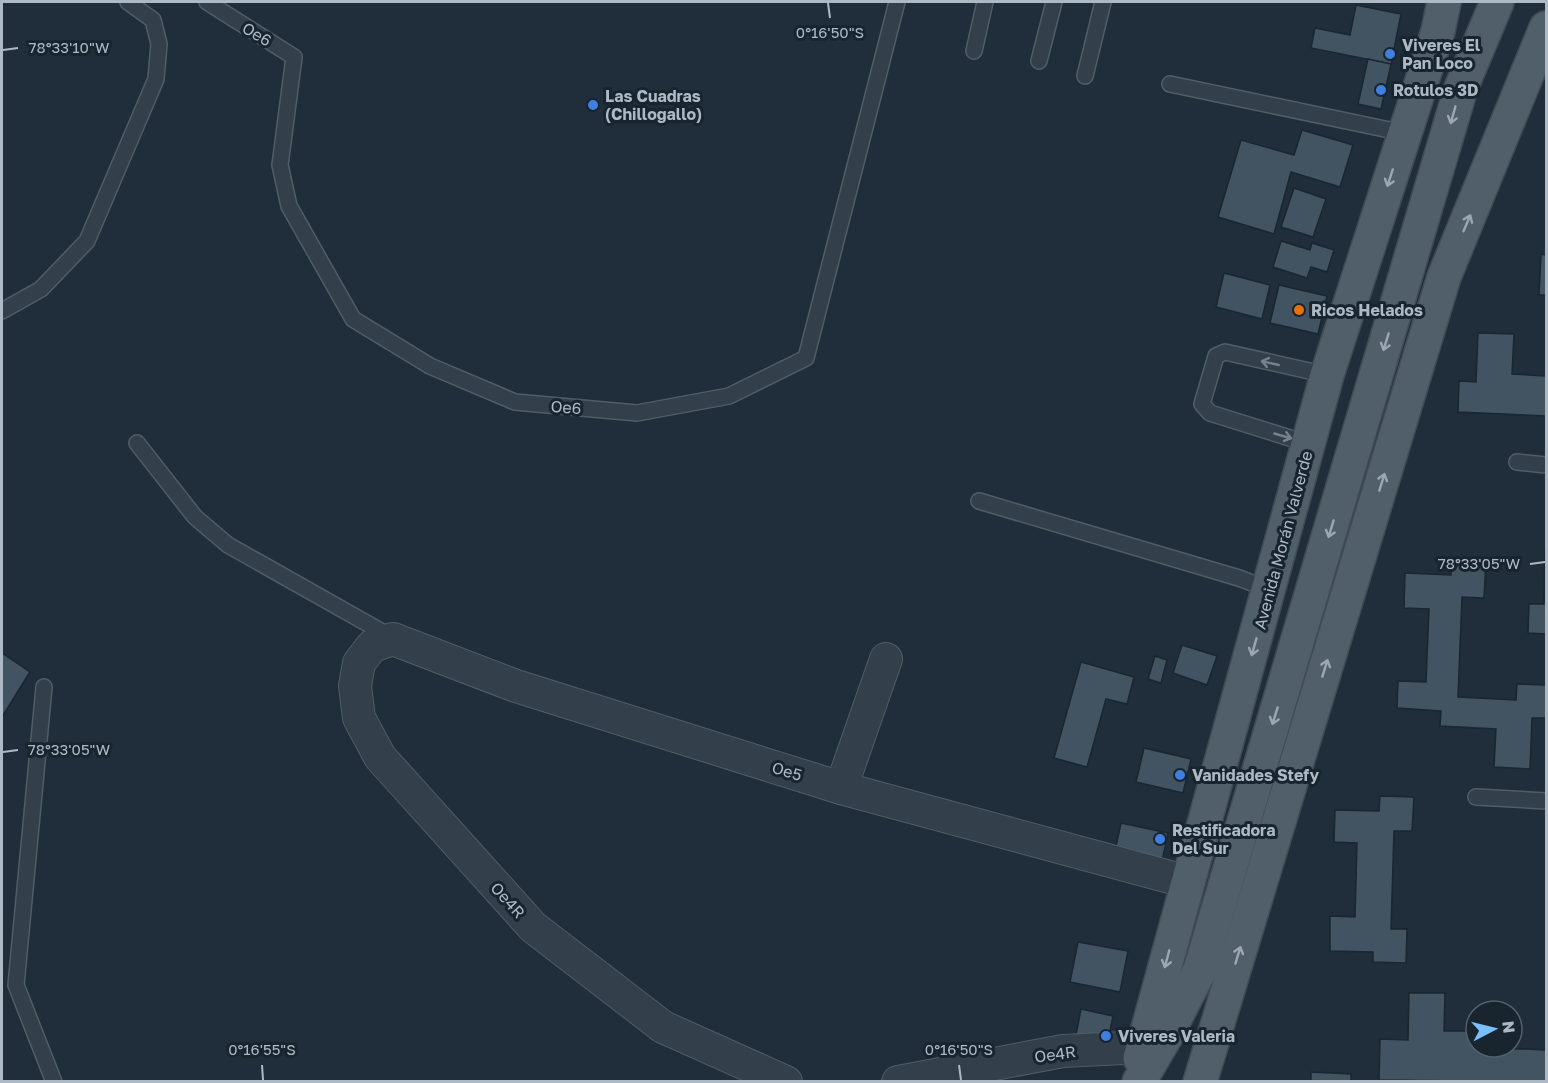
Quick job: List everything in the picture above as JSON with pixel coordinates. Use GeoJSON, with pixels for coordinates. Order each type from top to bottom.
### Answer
{"type":"FeatureCollection","features":[{"type":"Feature","properties":{"kind":"main road","name":"Avenida Morán Valverde"},"geometry":{"type":"LineString","coordinates":[[1155,1041],[1188,882],[1270,590],[1327,375],[1438,31],[1444,2]]}},
{"type":"Feature","properties":{"kind":"main road"},"geometry":{"type":"LineString","coordinates":[[1137,1082],[1155,1041],[1200,970],[1461,88],[1497,2]]}},
{"type":"Feature","properties":{"kind":"main road"},"geometry":{"type":"LineString","coordinates":[[1200,1082],[1444,277],[1546,28]]}},
{"type":"Feature","properties":{"kind":"street","name":"Oe4R"},"geometry":{"type":"LineString","coordinates":[[393,639],[372,646],[359,663],[355,686],[359,718],[380,757],[532,927],[663,1027],[786,1082]]}},
{"type":"Feature","properties":{"kind":"street","name":"Oe5"},"geometry":{"type":"LineString","coordinates":[[393,639],[516,686],[841,788],[1188,882]]}},
{"type":"Feature","properties":{"kind":"street"},"geometry":{"type":"LineString","coordinates":[[841,788],[886,659]]}},
{"type":"Feature","properties":{"kind":"street","name":"Oe4R"},"geometry":{"type":"LineString","coordinates":[[898,1082],[1063,1051],[1155,1041]]}},
{"type":"Feature","properties":{"kind":"lane"},"geometry":{"type":"LineString","coordinates":[[2,311],[41,289],[87,240],[156,79],[159,44],[153,20],[128,2]]}},
{"type":"Feature","properties":{"kind":"lane","name":"Oe6"},"geometry":{"type":"LineString","coordinates":[[207,2],[294,57],[280,165],[289,206],[353,319],[430,366],[515,402],[637,413],[729,396],[806,358],[897,2]]}},
{"type":"Feature","properties":{"kind":"lane"},"geometry":{"type":"LineString","coordinates":[[974,51],[985,2]]}},
{"type":"Feature","properties":{"kind":"lane"},"geometry":{"type":"LineString","coordinates":[[1039,61],[1054,2]]}},
{"type":"Feature","properties":{"kind":"lane"},"geometry":{"type":"LineString","coordinates":[[1085,76],[1103,2]]}},
{"type":"Feature","properties":{"kind":"lane"},"geometry":{"type":"LineString","coordinates":[[1170,84],[1404,133]]}},
{"type":"Feature","properties":{"kind":"lane"},"geometry":{"type":"LineString","coordinates":[[1309,444],[1210,413],[1202,404],[1216,356],[1225,352],[1327,375]]}},
{"type":"Feature","properties":{"kind":"lane"},"geometry":{"type":"LineString","coordinates":[[137,442],[195,517],[228,545],[393,639]]}},
{"type":"Feature","properties":{"kind":"lane"},"geometry":{"type":"LineString","coordinates":[[1517,462],[1546,465]]}},
{"type":"Feature","properties":{"kind":"lane"},"geometry":{"type":"LineString","coordinates":[[979,501],[1239,578],[1270,590]]}},
{"type":"Feature","properties":{"kind":"lane"},"geometry":{"type":"LineString","coordinates":[[44,687],[16,985],[54,1082]]}},
{"type":"Feature","properties":{"kind":"lane"},"geometry":{"type":"LineString","coordinates":[[1476,797],[1546,801]]}},
{"type":"Feature","properties":{"kind":"building"},"geometry":{"type":"Polygon","coordinates":[[[1356,5],[1401,14],[1391,64],[1311,48],[1315,28],[1350,35],[1356,5]]]}},
{"type":"Feature","properties":{"kind":"building"},"geometry":{"type":"Polygon","coordinates":[[[1368,59],[1391,64],[1381,109],[1358,104],[1368,59]]]}},
{"type":"Feature","properties":{"kind":"building"},"geometry":{"type":"Polygon","coordinates":[[[1302,130],[1353,145],[1340,187],[1291,172],[1274,234],[1218,217],[1241,140],[1294,155],[1302,130]]]}},
{"type":"Feature","properties":{"kind":"building"},"geometry":{"type":"Polygon","coordinates":[[[1294,188],[1326,199],[1313,237],[1281,227],[1294,188]]]}},
{"type":"Feature","properties":{"kind":"building"},"geometry":{"type":"Polygon","coordinates":[[[1281,241],[1310,250],[1312,243],[1334,250],[1327,272],[1311,267],[1307,278],[1273,267],[1281,241]]]}},
{"type":"Feature","properties":{"kind":"building"},"geometry":{"type":"Polygon","coordinates":[[[1541,254],[1546,255],[1546,295],[1539,295],[1541,254]]]}},
{"type":"Feature","properties":{"kind":"building"},"geometry":{"type":"Polygon","coordinates":[[[1224,273],[1270,285],[1262,319],[1216,307],[1224,273]]]}},
{"type":"Feature","properties":{"kind":"building","name":"Ricos Helados"},"geometry":{"type":"Polygon","coordinates":[[[1279,285],[1327,296],[1318,334],[1270,323],[1279,285]]]}},
{"type":"Feature","properties":{"kind":"building"},"geometry":{"type":"Polygon","coordinates":[[[1478,333],[1514,334],[1512,374],[1546,376],[1546,416],[1458,412],[1459,381],[1476,382],[1478,333]]]}},
{"type":"Feature","properties":{"kind":"building"},"geometry":{"type":"Polygon","coordinates":[[[1545,548],[1546,634],[1528,633],[1529,604],[1544,604],[1545,548]]]}},
{"type":"Feature","properties":{"kind":"building"},"geometry":{"type":"Polygon","coordinates":[[[1452,559],[1486,561],[1484,598],[1462,597],[1458,697],[1516,700],[1517,684],[1546,685],[1546,718],[1532,718],[1530,769],[1494,767],[1496,729],[1440,726],[1441,711],[1397,708],[1398,681],[1426,682],[1429,609],[1404,608],[1405,573],[1451,575],[1452,559]]]}},
{"type":"Feature","properties":{"kind":"building"},"geometry":{"type":"Polygon","coordinates":[[[1182,645],[1217,656],[1207,685],[1173,673],[1182,645]]]}},
{"type":"Feature","properties":{"kind":"building"},"geometry":{"type":"Polygon","coordinates":[[[2,653],[30,672],[2,717],[2,653]]]}},
{"type":"Feature","properties":{"kind":"building"},"geometry":{"type":"Polygon","coordinates":[[[1155,656],[1167,660],[1161,683],[1148,679],[1155,656]]]}},
{"type":"Feature","properties":{"kind":"building"},"geometry":{"type":"Polygon","coordinates":[[[1081,662],[1134,677],[1127,704],[1106,699],[1087,767],[1054,758],[1081,662]]]}},
{"type":"Feature","properties":{"kind":"building"},"geometry":{"type":"Polygon","coordinates":[[[1144,748],[1191,759],[1183,793],[1136,782],[1144,748]]]}},
{"type":"Feature","properties":{"kind":"building"},"geometry":{"type":"Polygon","coordinates":[[[1380,796],[1414,797],[1412,831],[1394,831],[1391,929],[1407,929],[1406,963],[1373,962],[1373,952],[1330,951],[1330,916],[1355,917],[1357,843],[1334,842],[1335,810],[1379,811],[1380,796]]]}},
{"type":"Feature","properties":{"kind":"building"},"geometry":{"type":"Polygon","coordinates":[[[1121,823],[1168,833],[1161,866],[1114,856],[1121,823]]]}},
{"type":"Feature","properties":{"kind":"building"},"geometry":{"type":"Polygon","coordinates":[[[1078,942],[1128,951],[1120,992],[1070,982],[1078,942]]]}},
{"type":"Feature","properties":{"kind":"building"},"geometry":{"type":"Polygon","coordinates":[[[1409,993],[1445,993],[1444,1031],[1464,1031],[1464,1059],[1524,1059],[1524,1049],[1546,1050],[1546,1082],[1379,1080],[1380,1039],[1408,1040],[1409,993]]]}},
{"type":"Feature","properties":{"kind":"building"},"geometry":{"type":"Polygon","coordinates":[[[1081,1009],[1113,1016],[1108,1041],[1073,1050],[1081,1009]]]}},
{"type":"Feature","properties":{"kind":"building"},"geometry":{"type":"Polygon","coordinates":[[[1311,1072],[1351,1074],[1351,1082],[1311,1082],[1311,1072]]]}},
{"type":"Feature","properties":{"kind":"place","name":"Viveres El Pan Loco"},"geometry":{"type":"Point","coordinates":[1390,54]}},
{"type":"Feature","properties":{"kind":"place","name":"Rotulos 3D"},"geometry":{"type":"Point","coordinates":[1381,90]}},
{"type":"Feature","properties":{"kind":"place","name":"Las Cuadras (Chillogallo)"},"geometry":{"type":"Point","coordinates":[593,105]}},
{"type":"Feature","properties":{"kind":"place","name":"Ricos Helados"},"geometry":{"type":"Point","coordinates":[1299,310]}},
{"type":"Feature","properties":{"kind":"place","name":"Vanidades Stefy"},"geometry":{"type":"Point","coordinates":[1180,775]}},
{"type":"Feature","properties":{"kind":"place","name":"Restificadora Del Sur"},"geometry":{"type":"Point","coordinates":[1160,839]}},
{"type":"Feature","properties":{"kind":"place","name":"Viveres Valeria"},"geometry":{"type":"Point","coordinates":[1106,1036]}}]}
